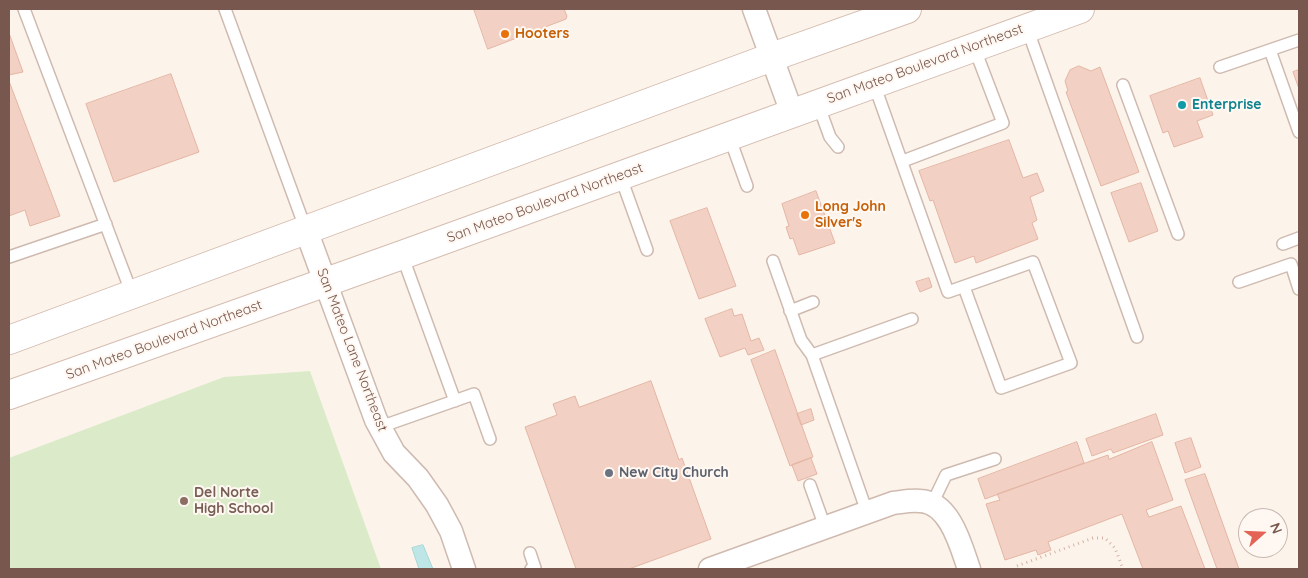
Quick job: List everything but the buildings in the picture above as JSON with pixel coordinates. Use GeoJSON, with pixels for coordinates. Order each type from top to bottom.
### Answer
{"type":"FeatureCollection","features":[{"type":"Feature","properties":{"kind":"main road"},"geometry":{"type":"LineString","coordinates":[[9,340],[772,57],[907,9]]}},
{"type":"Feature","properties":{"kind":"main road","name":"San Mateo Boulevard Northeast"},"geometry":{"type":"LineString","coordinates":[[9,395],[402,255],[728,135],[1080,9]]}},
{"type":"Feature","properties":{"kind":"street"},"geometry":{"type":"LineString","coordinates":[[754,9],[792,113]]}},
{"type":"Feature","properties":{"kind":"street","name":"San Mateo Lane Northeast"},"geometry":{"type":"LineString","coordinates":[[306,230],[380,427],[394,453],[418,478],[438,505],[451,531],[464,569]]}},
{"type":"Feature","properties":{"kind":"street"},"geometry":{"type":"LineString","coordinates":[[710,569],[746,563],[825,527],[893,503],[921,500],[932,504],[944,514],[957,534],[969,569]]}},
{"type":"Feature","properties":{"kind":"lane"},"geometry":{"type":"LineString","coordinates":[[24,9],[132,294]]}},
{"type":"Feature","properties":{"kind":"lane"},"geometry":{"type":"LineString","coordinates":[[225,9],[306,230]]}},
{"type":"Feature","properties":{"kind":"lane"},"geometry":{"type":"LineString","coordinates":[[1027,28],[1137,337]]}},
{"type":"Feature","properties":{"kind":"lane"},"geometry":{"type":"LineString","coordinates":[[1220,68],[1299,40]]}},
{"type":"Feature","properties":{"kind":"lane"},"geometry":{"type":"LineString","coordinates":[[903,161],[1003,123],[974,47]]}},
{"type":"Feature","properties":{"kind":"lane"},"geometry":{"type":"LineString","coordinates":[[1270,50],[1299,132]]}},
{"type":"Feature","properties":{"kind":"lane"},"geometry":{"type":"LineString","coordinates":[[874,83],[948,292],[1032,262],[1071,363],[1001,388],[964,287]]}},
{"type":"Feature","properties":{"kind":"lane"},"geometry":{"type":"LineString","coordinates":[[1123,85],[1178,234]]}},
{"type":"Feature","properties":{"kind":"lane"},"geometry":{"type":"LineString","coordinates":[[817,103],[830,138],[838,147]]}},
{"type":"Feature","properties":{"kind":"lane"},"geometry":{"type":"LineString","coordinates":[[728,135],[747,186]]}},
{"type":"Feature","properties":{"kind":"lane"},"geometry":{"type":"LineString","coordinates":[[620,175],[647,250]]}},
{"type":"Feature","properties":{"kind":"lane"},"geometry":{"type":"LineString","coordinates":[[9,257],[106,224]]}},
{"type":"Feature","properties":{"kind":"lane"},"geometry":{"type":"LineString","coordinates":[[1284,244],[1299,238]]}},
{"type":"Feature","properties":{"kind":"lane"},"geometry":{"type":"LineString","coordinates":[[402,255],[455,401]]}},
{"type":"Feature","properties":{"kind":"lane"},"geometry":{"type":"LineString","coordinates":[[773,262],[801,340],[812,355],[867,512]]}},
{"type":"Feature","properties":{"kind":"lane"},"geometry":{"type":"LineString","coordinates":[[1239,282],[1291,264],[1299,289]]}},
{"type":"Feature","properties":{"kind":"lane"},"geometry":{"type":"LineString","coordinates":[[790,310],[814,302]]}},
{"type":"Feature","properties":{"kind":"lane"},"geometry":{"type":"LineString","coordinates":[[812,355],[912,319]]}},
{"type":"Feature","properties":{"kind":"lane"},"geometry":{"type":"LineString","coordinates":[[380,427],[474,394],[490,439]]}},
{"type":"Feature","properties":{"kind":"lane"},"geometry":{"type":"LineString","coordinates":[[932,504],[946,476],[995,459]]}},
{"type":"Feature","properties":{"kind":"lane"},"geometry":{"type":"LineString","coordinates":[[810,485],[825,527]]}},
{"type":"Feature","properties":{"kind":"lane"},"geometry":{"type":"LineString","coordinates":[[530,553],[535,568],[531,569]]}},
{"type":"Feature","properties":{"kind":"path"},"geometry":{"type":"LineString","coordinates":[[1017,566],[1093,538],[1105,538],[1115,548],[1123,569]]}},
{"type":"Feature","properties":{"kind":"green space","name":"Del Norte High School"},"geometry":{"type":"Polygon","coordinates":[[[310,371],[381,569],[9,569],[9,458],[224,377],[310,371]]]}},
{"type":"Feature","properties":{"kind":"water"},"geometry":{"type":"Polygon","coordinates":[[[423,545],[433,569],[419,569],[412,548],[423,545]]]}},
{"type":"Feature","properties":{"kind":"place","name":"Hooters"},"geometry":{"type":"Point","coordinates":[505,34]}},
{"type":"Feature","properties":{"kind":"place","name":"Enterprise"},"geometry":{"type":"Point","coordinates":[1182,105]}},
{"type":"Feature","properties":{"kind":"place","name":"Long John Silver's"},"geometry":{"type":"Point","coordinates":[805,215]}},
{"type":"Feature","properties":{"kind":"place","name":"New City Church"},"geometry":{"type":"Point","coordinates":[609,473]}},
{"type":"Feature","properties":{"kind":"place","name":"Del Norte High School"},"geometry":{"type":"Point","coordinates":[184,501]}}]}
